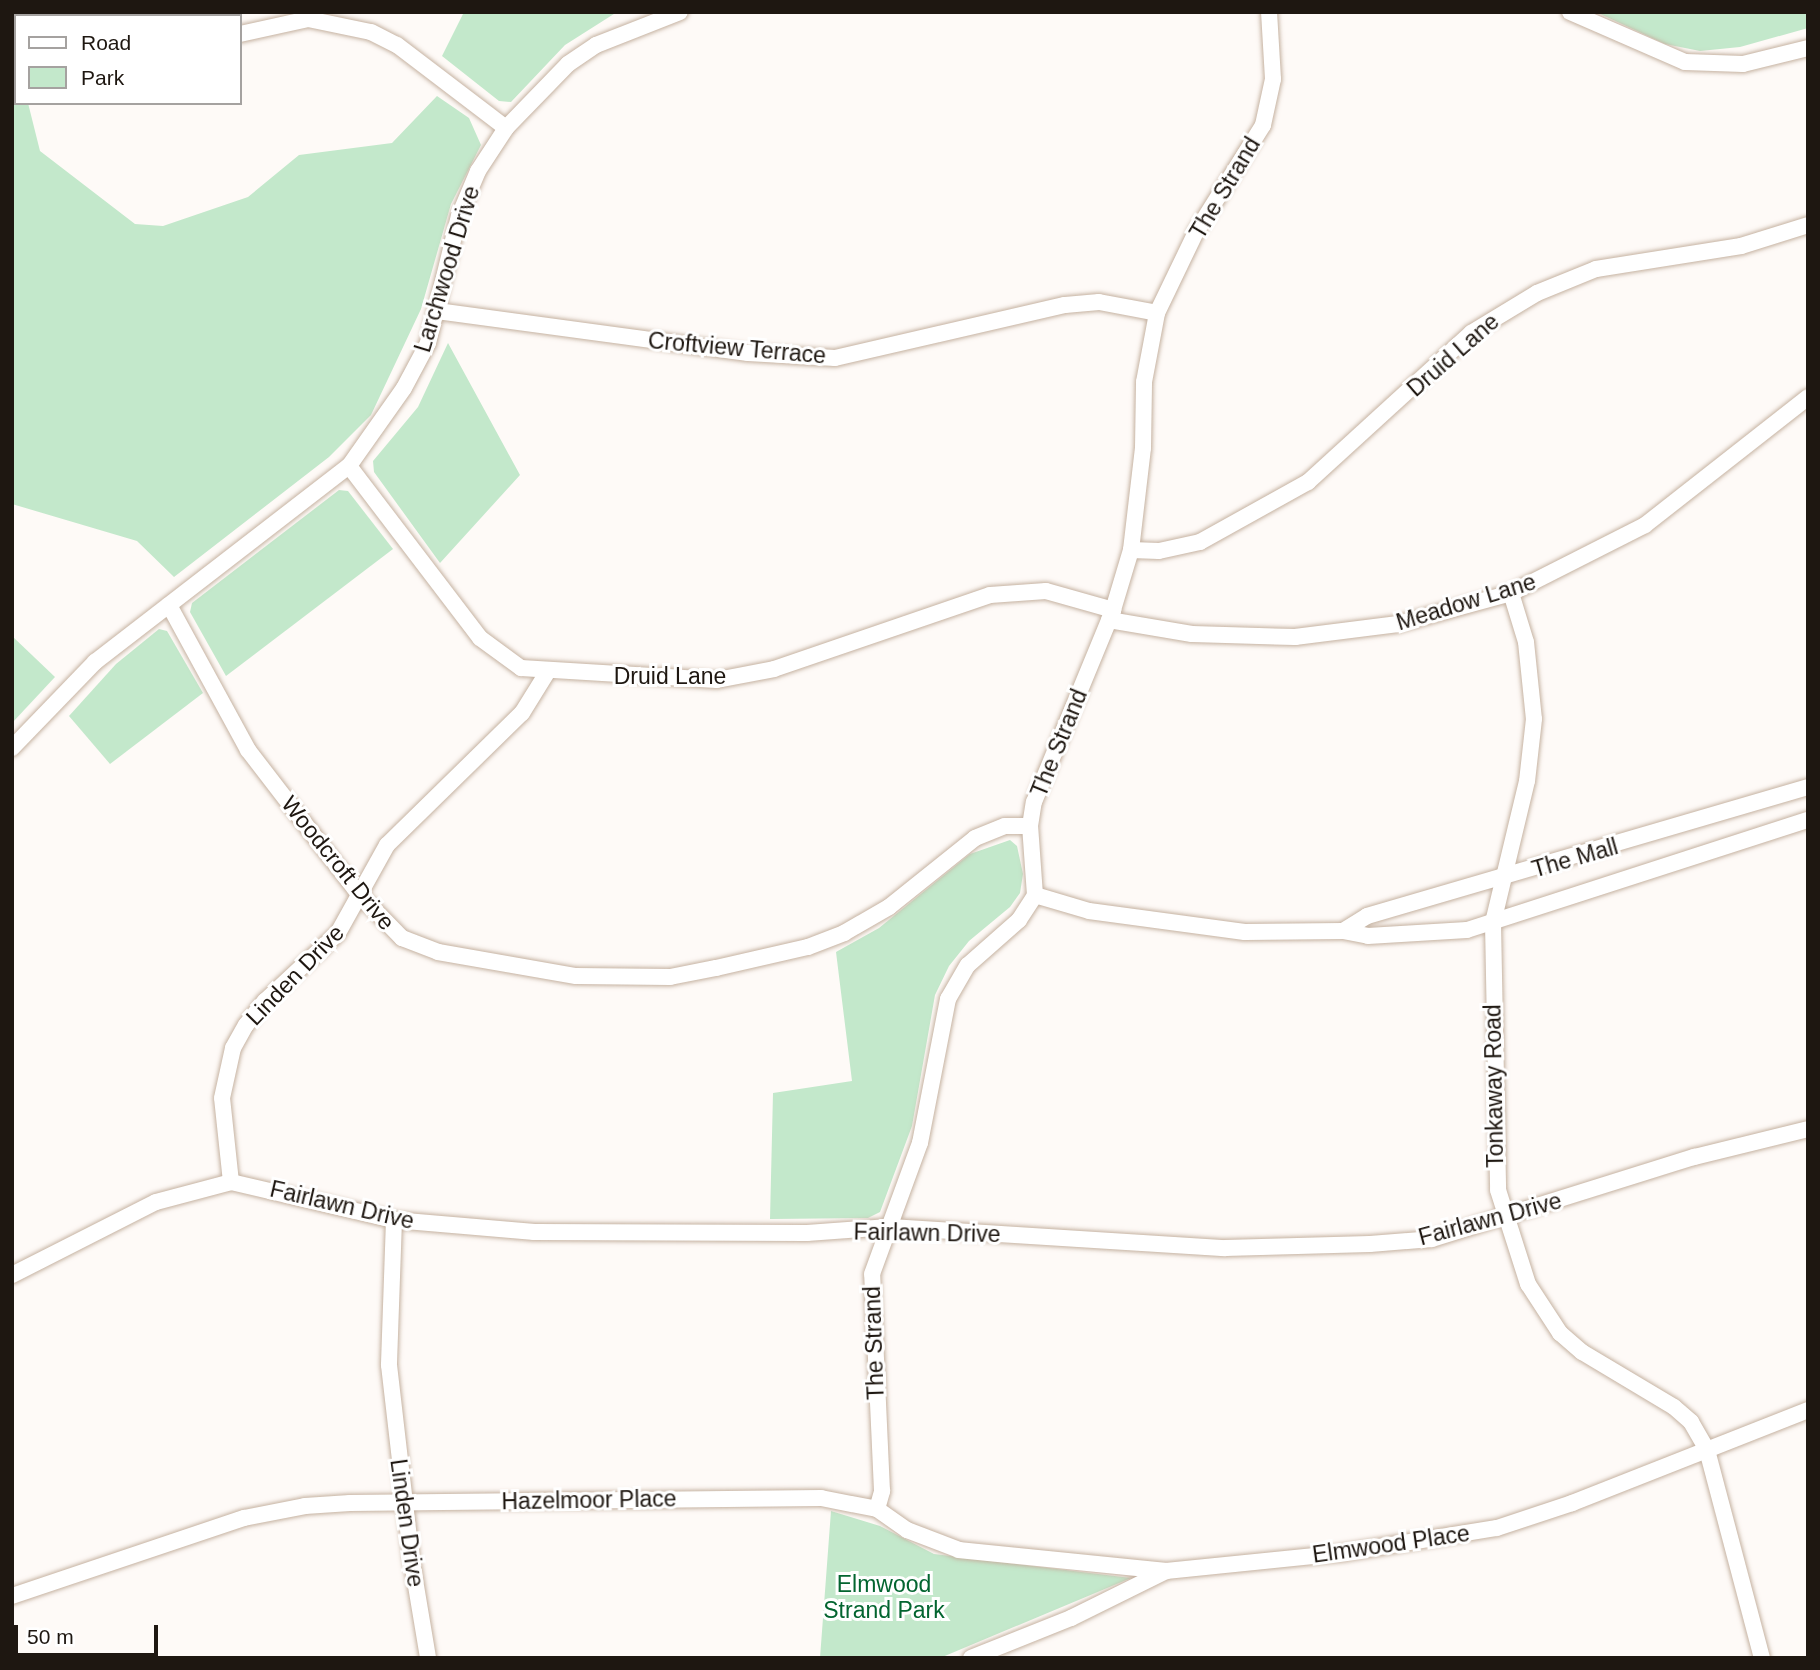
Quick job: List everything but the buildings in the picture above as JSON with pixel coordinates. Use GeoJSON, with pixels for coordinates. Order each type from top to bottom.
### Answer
{"type":"FeatureCollection","features":[{"type":"Feature","properties":{"kind":"street","name":"Larchwood Drive"},"geometry":{"type":"LineString","coordinates":[[12,748],[95,662],[349,466],[404,388],[428,344],[459,216],[478,171],[506,128],[568,64],[596,45],[680,12]]}},
{"type":"Feature","properties":{"kind":"street","name":"The Strand"},"geometry":{"type":"LineString","coordinates":[[877,1509],[882,1491],[870,1310],[872,1274],[920,1143],[948,999],[968,965],[1019,920],[1035,895],[1030,826],[1041,781],[1111,615],[1131,550],[1143,448],[1144,382],[1157,313],[1196,232],[1263,125],[1273,79],[1269,12]]}},
{"type":"Feature","properties":{"kind":"street"},"geometry":{"type":"LineString","coordinates":[[1570,12],[1685,62],[1743,64],[1808,48]]}},
{"type":"Feature","properties":{"kind":"street"},"geometry":{"type":"LineString","coordinates":[[242,34],[308,19],[371,33],[397,45],[506,128]]}},
{"type":"Feature","properties":{"kind":"street","name":"Druid Lane"},"geometry":{"type":"LineString","coordinates":[[1131,550],[1159,551],[1200,541],[1308,482],[1471,333],[1536,293],[1597,269],[1741,246],[1808,225]]}},
{"type":"Feature","properties":{"kind":"street","name":"Croftview Terrace"},"geometry":{"type":"LineString","coordinates":[[438,311],[748,353],[835,358],[1065,305],[1099,302],[1157,313]]}},
{"type":"Feature","properties":{"kind":"street","name":"Meadow Lane"},"geometry":{"type":"LineString","coordinates":[[1111,615],[1192,634],[1295,637],[1398,624],[1511,593],[1645,525],[1808,397]]}},
{"type":"Feature","properties":{"kind":"street","name":"Druid Lane"},"geometry":{"type":"LineString","coordinates":[[349,466],[480,638],[521,668],[689,680],[742,676],[963,602],[1014,592],[1046,591],[1111,615]]}},
{"type":"Feature","properties":{"kind":"street","name":"Tonkaway Road"},"geometry":{"type":"LineString","coordinates":[[1511,593],[1525,642],[1534,719],[1527,780],[1493,923],[1495,1170],[1504,1217],[1528,1284],[1560,1333],[1582,1352],[1674,1407],[1690,1422],[1707,1450],[1762,1658]]}},
{"type":"Feature","properties":{"kind":"street","name":"Woodcroft Drive"},"geometry":{"type":"LineString","coordinates":[[169,605],[248,750],[359,894],[402,938],[438,952],[576,976],[670,976],[808,947],[844,933],[890,907],[975,838],[1005,826],[1030,826]]}},
{"type":"Feature","properties":{"kind":"street","name":"Linden Drive"},"geometry":{"type":"LineString","coordinates":[[231,1182],[222,1098],[233,1048],[265,1001],[338,933],[387,845],[522,713],[548,671]]}},
{"type":"Feature","properties":{"kind":"street","name":"The Mall"},"geometry":{"type":"LineString","coordinates":[[1343,931],[1367,916],[1502,879],[1808,787]]}},
{"type":"Feature","properties":{"kind":"street","name":"The Mall"},"geometry":{"type":"LineString","coordinates":[[1035,895],[1089,911],[1183,926],[1245,932],[1343,931],[1368,936],[1442,931],[1493,923],[1808,820]]}},
{"type":"Feature","properties":{"kind":"street","name":"Fairlawn Drive"},"geometry":{"type":"LineString","coordinates":[[12,1275],[156,1202],[231,1182],[394,1220],[614,1234],[807,1233],[889,1227],[1307,1249],[1432,1239],[1694,1157],[1808,1129]]}},
{"type":"Feature","properties":{"kind":"street","name":"Linden Drive"},"geometry":{"type":"LineString","coordinates":[[394,1220],[389,1365],[428,1658]]}},
{"type":"Feature","properties":{"kind":"street","name":"Elmwood Place"},"geometry":{"type":"LineString","coordinates":[[971,1658],[1071,1618],[1166,1571],[1368,1550],[1497,1528],[1808,1410]]}},
{"type":"Feature","properties":{"kind":"street","name":"Hazelmoor Place"},"geometry":{"type":"LineString","coordinates":[[12,1596],[244,1518],[305,1506],[406,1503],[821,1498],[877,1509],[907,1530],[958,1550],[1166,1571]]}},
{"type":"Feature","properties":{"kind":"green space"},"geometry":{"type":"Polygon","coordinates":[[[12,12],[81,12],[14,14],[14,105],[28,105],[40,151],[135,224],[163,226],[248,197],[299,155],[392,143],[437,96],[469,118],[481,145],[451,204],[421,309],[371,415],[329,457],[174,577],[137,541],[12,504],[12,12]]]}},
{"type":"Feature","properties":{"kind":"green space"},"geometry":{"type":"Polygon","coordinates":[[[464,12],[617,12],[565,45],[511,102],[499,101],[442,56],[464,12]]]}},
{"type":"Feature","properties":{"kind":"green space"},"geometry":{"type":"Polygon","coordinates":[[[1596,12],[1808,12],[1808,28],[1740,47],[1700,51],[1665,44],[1596,12]]]}},
{"type":"Feature","properties":{"kind":"green space"},"geometry":{"type":"Polygon","coordinates":[[[448,343],[520,475],[440,563],[374,472],[373,461],[418,407],[448,343]]]}},
{"type":"Feature","properties":{"kind":"green space"},"geometry":{"type":"Polygon","coordinates":[[[339,490],[348,491],[393,549],[226,676],[190,612],[192,603],[339,490]]]}},
{"type":"Feature","properties":{"kind":"green space"},"geometry":{"type":"Polygon","coordinates":[[[159,629],[167,631],[203,693],[110,764],[69,716],[116,664],[159,629]]]}},
{"type":"Feature","properties":{"kind":"green space"},"geometry":{"type":"Polygon","coordinates":[[[12,636],[55,677],[12,723],[12,636]]]}},
{"type":"Feature","properties":{"kind":"green space"},"geometry":{"type":"Polygon","coordinates":[[[1010,840],[1017,846],[1023,874],[1020,893],[1010,907],[969,941],[949,966],[935,995],[912,1126],[880,1212],[868,1218],[770,1219],[773,1093],[852,1081],[836,952],[879,928],[970,854],[1010,840]]]}},
{"type":"Feature","properties":{"kind":"green space","name":"Elmwood Strand Park"},"geometry":{"type":"Polygon","coordinates":[[[831,1511],[880,1526],[934,1554],[1131,1578],[940,1658],[820,1658],[831,1511]]]}}]}
